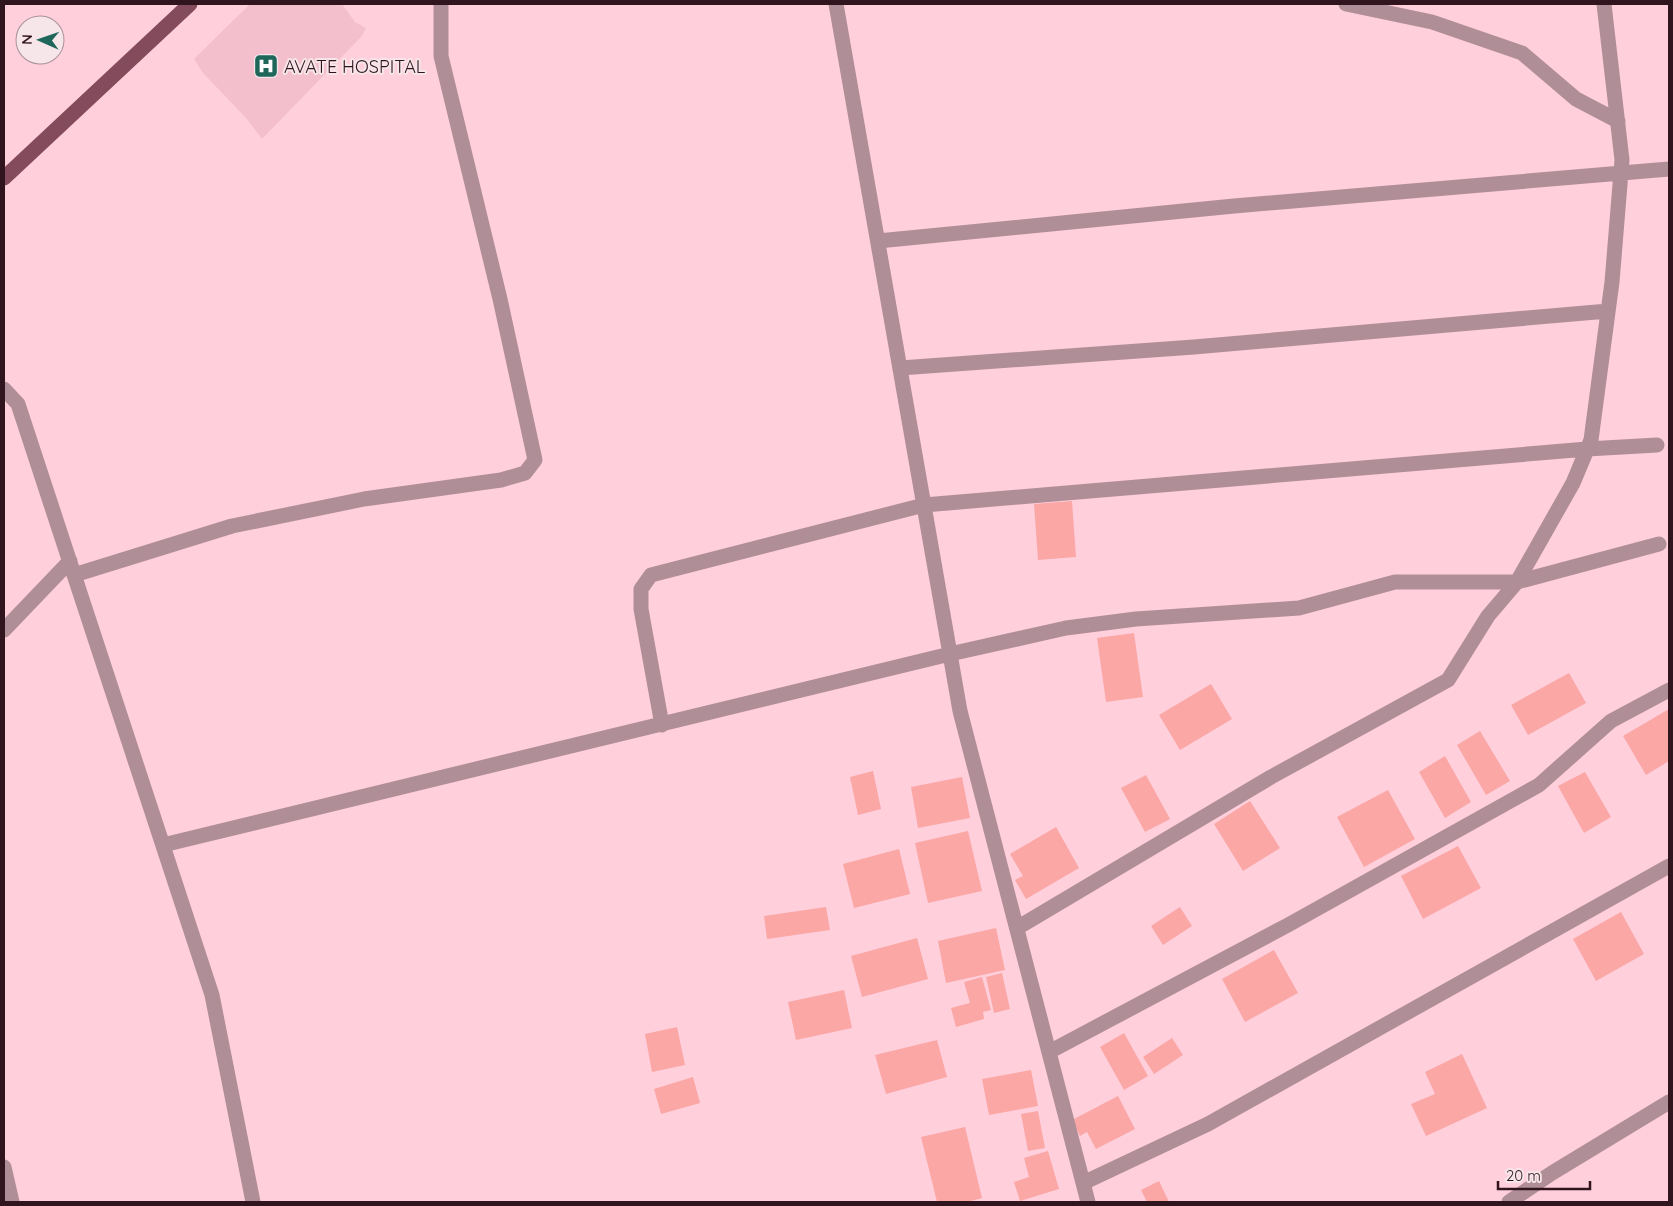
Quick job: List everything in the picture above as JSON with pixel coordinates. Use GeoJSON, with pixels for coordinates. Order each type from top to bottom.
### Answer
{"type":"FeatureCollection","features":[{"type":"Feature","properties":{"kind":"main road"},"geometry":{"type":"LineString","coordinates":[[4,178],[190,4]]}},
{"type":"Feature","properties":{"kind":"street"},"geometry":{"type":"LineString","coordinates":[[4,630],[72,568],[232,526],[364,499],[501,480],[525,473],[535,460],[500,299],[441,56],[441,4]]}},
{"type":"Feature","properties":{"kind":"street"},"geometry":{"type":"LineString","coordinates":[[836,4],[960,711],[1088,1202]]}},
{"type":"Feature","properties":{"kind":"street"},"geometry":{"type":"LineString","coordinates":[[1017,928],[1271,777],[1448,680],[1488,616],[1517,582],[1574,483],[1591,440],[1608,312],[1622,160],[1604,4]]}},
{"type":"Feature","properties":{"kind":"street"},"geometry":{"type":"LineString","coordinates":[[1354,5],[1432,22],[1522,53],[1576,99],[1618,121]]}},
{"type":"Feature","properties":{"kind":"street"},"geometry":{"type":"LineString","coordinates":[[878,241],[1243,205],[1669,169]]}},
{"type":"Feature","properties":{"kind":"street"},"geometry":{"type":"LineString","coordinates":[[900,368],[1194,347],[1608,312]]}},
{"type":"Feature","properties":{"kind":"street"},"geometry":{"type":"LineString","coordinates":[[4,389],[18,404],[212,995],[253,1202]]}},
{"type":"Feature","properties":{"kind":"street"},"geometry":{"type":"LineString","coordinates":[[662,725],[641,609],[641,589],[651,575],[924,505],[1587,449],[1657,445]]}},
{"type":"Feature","properties":{"kind":"street"},"geometry":{"type":"LineString","coordinates":[[163,845],[950,654],[1066,628],[1136,619],[1299,608],[1395,582],[1517,582],[1659,544]]}},
{"type":"Feature","properties":{"kind":"street"},"geometry":{"type":"LineString","coordinates":[[1049,1052],[1288,925],[1539,785],[1612,721],[1669,690]]}},
{"type":"Feature","properties":{"kind":"street"},"geometry":{"type":"LineString","coordinates":[[1083,1183],[1208,1124],[1669,866]]}},
{"type":"Feature","properties":{"kind":"street"},"geometry":{"type":"LineString","coordinates":[[1509,1202],[1552,1173],[1669,1102]]}},
{"type":"Feature","properties":{"kind":"street"},"geometry":{"type":"LineString","coordinates":[[4,1167],[12,1202]]}},
{"type":"Feature","properties":{"kind":"shaded area","name":"AVATE HOSPITAL"},"geometry":{"type":"Polygon","coordinates":[[[250,4],[342,4],[355,22],[366,28],[361,37],[262,139],[247,119],[203,73],[194,59],[250,4]]]}},
{"type":"Feature","properties":{"kind":"building"},"geometry":{"type":"Polygon","coordinates":[[[1072,501],[1076,557],[1038,560],[1034,504],[1072,501]]]}},
{"type":"Feature","properties":{"kind":"building"},"geometry":{"type":"Polygon","coordinates":[[[1134,633],[1143,697],[1106,702],[1097,638],[1134,633]]]}},
{"type":"Feature","properties":{"kind":"building"},"geometry":{"type":"Polygon","coordinates":[[[1569,673],[1586,703],[1528,735],[1511,705],[1569,673]]]}},
{"type":"Feature","properties":{"kind":"building"},"geometry":{"type":"Polygon","coordinates":[[[1211,684],[1232,719],[1180,750],[1159,715],[1211,684]]]}},
{"type":"Feature","properties":{"kind":"building"},"geometry":{"type":"Polygon","coordinates":[[[1669,709],[1669,761],[1646,775],[1623,736],[1669,709]]]}},
{"type":"Feature","properties":{"kind":"building"},"geometry":{"type":"Polygon","coordinates":[[[1480,731],[1510,781],[1486,795],[1457,745],[1480,731]]]}},
{"type":"Feature","properties":{"kind":"building"},"geometry":{"type":"Polygon","coordinates":[[[1445,756],[1471,802],[1445,818],[1419,772],[1445,756]]]}},
{"type":"Feature","properties":{"kind":"building"},"geometry":{"type":"Polygon","coordinates":[[[873,771],[881,809],[858,815],[850,777],[873,771]]]}},
{"type":"Feature","properties":{"kind":"building"},"geometry":{"type":"Polygon","coordinates":[[[1585,772],[1611,817],[1584,833],[1558,786],[1585,772]]]}},
{"type":"Feature","properties":{"kind":"building"},"geometry":{"type":"Polygon","coordinates":[[[1146,775],[1170,819],[1145,832],[1121,788],[1146,775]]]}},
{"type":"Feature","properties":{"kind":"building"},"geometry":{"type":"Polygon","coordinates":[[[962,777],[970,818],[918,828],[911,787],[962,777]]]}},
{"type":"Feature","properties":{"kind":"building"},"geometry":{"type":"Polygon","coordinates":[[[1388,790],[1415,839],[1364,867],[1337,817],[1388,790]]]}},
{"type":"Feature","properties":{"kind":"building"},"geometry":{"type":"Polygon","coordinates":[[[1250,801],[1280,848],[1243,871],[1214,824],[1250,801]]]}},
{"type":"Feature","properties":{"kind":"building"},"geometry":{"type":"Polygon","coordinates":[[[1056,827],[1079,868],[1026,899],[1015,880],[1023,876],[1010,854],[1056,827]]]}},
{"type":"Feature","properties":{"kind":"building"},"geometry":{"type":"Polygon","coordinates":[[[968,831],[982,891],[928,903],[915,843],[968,831]]]}},
{"type":"Feature","properties":{"kind":"building"},"geometry":{"type":"Polygon","coordinates":[[[1458,846],[1481,888],[1423,919],[1401,876],[1458,846]]]}},
{"type":"Feature","properties":{"kind":"building"},"geometry":{"type":"Polygon","coordinates":[[[899,849],[910,894],[854,908],[843,864],[899,849]]]}},
{"type":"Feature","properties":{"kind":"building"},"geometry":{"type":"Polygon","coordinates":[[[826,907],[830,930],[767,939],[764,916],[826,907]]]}},
{"type":"Feature","properties":{"kind":"building"},"geometry":{"type":"Polygon","coordinates":[[[1180,907],[1192,926],[1163,945],[1151,926],[1180,907]]]}},
{"type":"Feature","properties":{"kind":"building"},"geometry":{"type":"Polygon","coordinates":[[[1621,912],[1644,954],[1596,981],[1573,939],[1621,912]]]}},
{"type":"Feature","properties":{"kind":"building"},"geometry":{"type":"Polygon","coordinates":[[[996,928],[1005,970],[946,983],[938,941],[996,928]]]}},
{"type":"Feature","properties":{"kind":"building"},"geometry":{"type":"Polygon","coordinates":[[[917,938],[928,979],[862,997],[851,956],[917,938]]]}},
{"type":"Feature","properties":{"kind":"building"},"geometry":{"type":"Polygon","coordinates":[[[1274,950],[1298,993],[1245,1022],[1222,979],[1274,950]]]}},
{"type":"Feature","properties":{"kind":"building"},"geometry":{"type":"Polygon","coordinates":[[[1002,973],[1010,1009],[994,1013],[986,977],[1002,973]]]}},
{"type":"Feature","properties":{"kind":"building"},"geometry":{"type":"Polygon","coordinates":[[[982,977],[991,1010],[983,1012],[984,1019],[956,1027],[951,1008],[970,1003],[964,982],[982,977]]]}},
{"type":"Feature","properties":{"kind":"building"},"geometry":{"type":"Polygon","coordinates":[[[844,990],[852,1028],[796,1040],[788,1002],[844,990]]]}},
{"type":"Feature","properties":{"kind":"building"},"geometry":{"type":"Polygon","coordinates":[[[677,1027],[685,1065],[652,1072],[645,1034],[677,1027]]]}},
{"type":"Feature","properties":{"kind":"building"},"geometry":{"type":"Polygon","coordinates":[[[1124,1033],[1148,1076],[1124,1090],[1100,1047],[1124,1033]]]}},
{"type":"Feature","properties":{"kind":"building"},"geometry":{"type":"Polygon","coordinates":[[[1172,1038],[1183,1055],[1154,1074],[1143,1057],[1172,1038]]]}},
{"type":"Feature","properties":{"kind":"building"},"geometry":{"type":"Polygon","coordinates":[[[937,1040],[947,1077],[886,1094],[875,1055],[937,1040]]]}},
{"type":"Feature","properties":{"kind":"building"},"geometry":{"type":"Polygon","coordinates":[[[1462,1054],[1487,1108],[1426,1136],[1411,1104],[1435,1094],[1425,1072],[1462,1054]]]}},
{"type":"Feature","properties":{"kind":"building"},"geometry":{"type":"Polygon","coordinates":[[[1031,1070],[1038,1106],[989,1115],[982,1079],[1031,1070]]]}},
{"type":"Feature","properties":{"kind":"building"},"geometry":{"type":"Polygon","coordinates":[[[693,1077],[700,1103],[661,1114],[654,1089],[693,1077]]]}},
{"type":"Feature","properties":{"kind":"building"},"geometry":{"type":"Polygon","coordinates":[[[1118,1096],[1135,1129],[1096,1149],[1087,1132],[1080,1136],[1072,1120],[1118,1096]]]}},
{"type":"Feature","properties":{"kind":"building"},"geometry":{"type":"Polygon","coordinates":[[[1038,1111],[1045,1148],[1028,1151],[1021,1114],[1038,1111]]]}},
{"type":"Feature","properties":{"kind":"building"},"geometry":{"type":"Polygon","coordinates":[[[965,1127],[982,1198],[967,1202],[937,1202],[921,1137],[965,1127]]]}},
{"type":"Feature","properties":{"kind":"building"},"geometry":{"type":"Polygon","coordinates":[[[1048,1151],[1059,1189],[1020,1201],[1014,1182],[1029,1177],[1024,1158],[1048,1151]]]}},
{"type":"Feature","properties":{"kind":"building"},"geometry":{"type":"Polygon","coordinates":[[[1159,1181],[1169,1202],[1147,1202],[1141,1190],[1159,1181]]]}},
{"type":"Feature","properties":{"kind":"place","name":"AVATE HOSPITAL"},"geometry":{"type":"Point","coordinates":[266,66]}}]}
